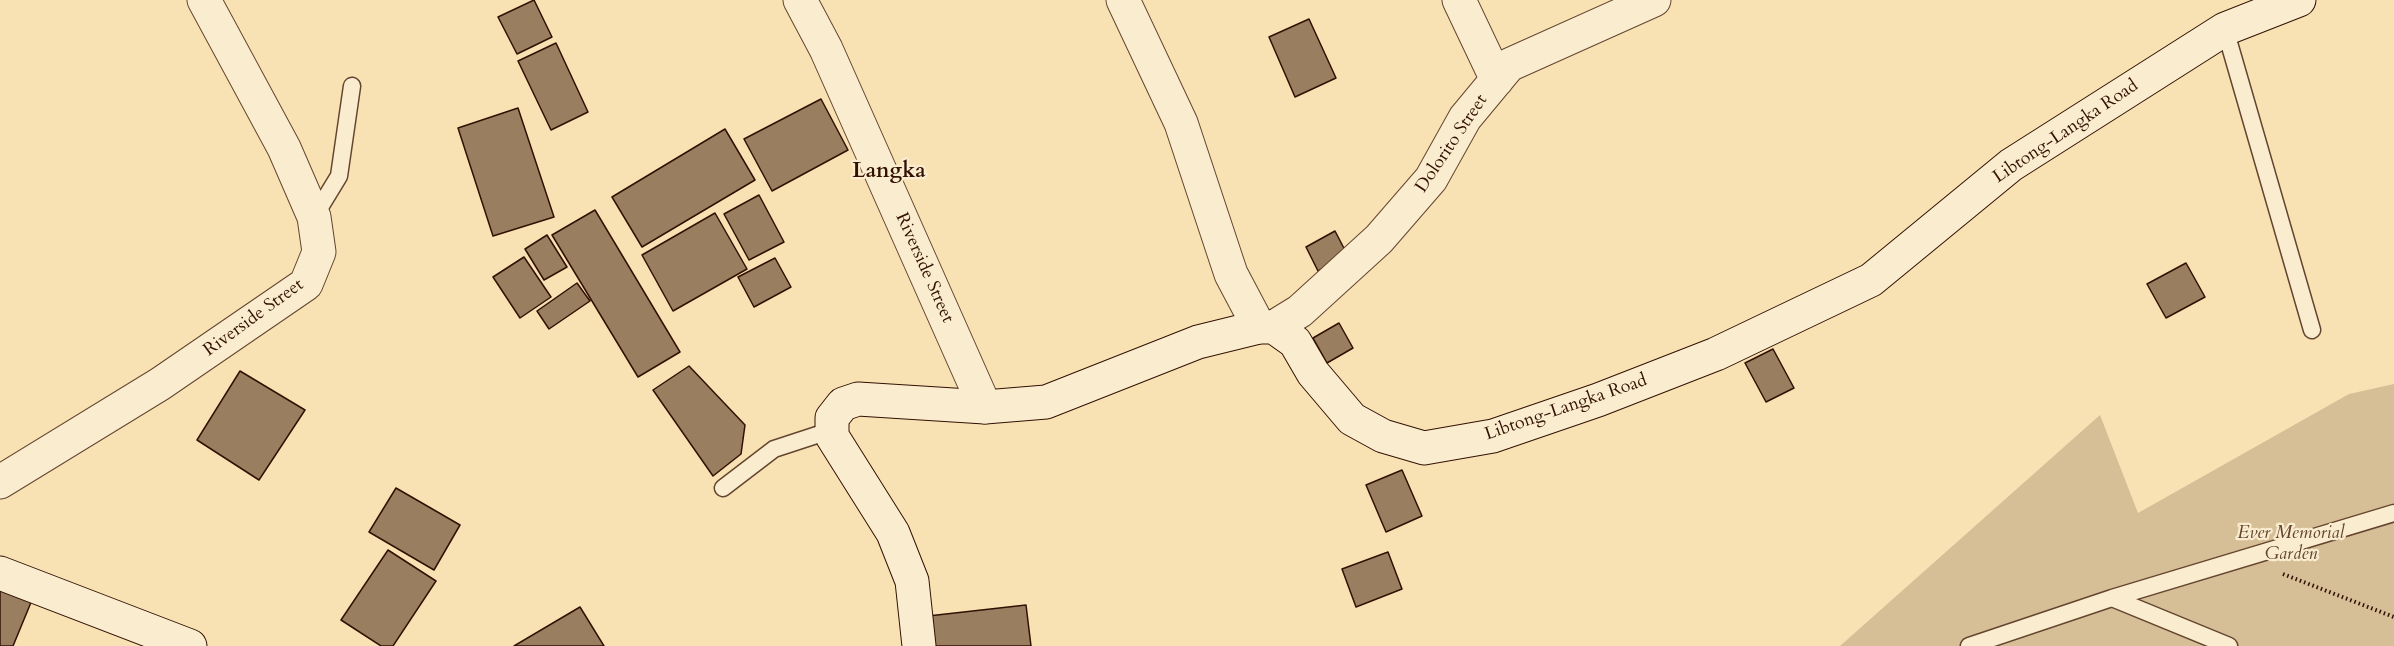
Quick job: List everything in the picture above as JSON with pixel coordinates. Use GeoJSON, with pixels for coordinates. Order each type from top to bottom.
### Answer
{"type":"FeatureCollection","features":[{"type":"Feature","properties":{"kind":"main road","name":"Riverside Street"},"geometry":{"type":"LineString","coordinates":[[0,482],[160,384],[306,284],[319,252],[314,217],[285,148],[204,0]]}},
{"type":"Feature","properties":{"kind":"main road","name":"Riverside Street"},"geometry":{"type":"LineString","coordinates":[[800,0],[830,60],[985,407]]}},
{"type":"Feature","properties":{"kind":"main road"},"geometry":{"type":"LineString","coordinates":[[919,646],[912,581],[893,533],[840,451],[832,430],[832,418],[843,404],[858,399],[985,407],[1046,402],[1198,342],[1267,327],[1232,274],[1181,123],[1123,0]]}},
{"type":"Feature","properties":{"kind":"main road"},"geometry":{"type":"LineString","coordinates":[[1459,0],[1497,80]]}},
{"type":"Feature","properties":{"kind":"main road","name":"Dolorito Street"},"geometry":{"type":"LineString","coordinates":[[1267,327],[1300,311],[1379,239],[1431,179],[1465,118],[1509,65],[1654,0]]}},
{"type":"Feature","properties":{"kind":"main road","name":"Libtong-Langka Road"},"geometry":{"type":"LineString","coordinates":[[1267,327],[1295,342],[1313,373],[1352,419],[1383,436],[1424,448],[1493,436],[1598,400],[1716,354],[1871,280],[2011,165],[2225,29],[2299,0]]}},
{"type":"Feature","properties":{"kind":"main road"},"geometry":{"type":"LineString","coordinates":[[0,573],[190,646]]}},
{"type":"Feature","properties":{"kind":"lane"},"geometry":{"type":"LineString","coordinates":[[2225,29],[2312,330]]}},
{"type":"Feature","properties":{"kind":"lane"},"geometry":{"type":"LineString","coordinates":[[314,217],[339,176],[352,86]]}},
{"type":"Feature","properties":{"kind":"lane"},"geometry":{"type":"LineString","coordinates":[[723,488],[774,449],[832,430]]}},
{"type":"Feature","properties":{"kind":"lane"},"geometry":{"type":"LineString","coordinates":[[1970,646],[2112,598],[2394,513]]}},
{"type":"Feature","properties":{"kind":"lane"},"geometry":{"type":"LineString","coordinates":[[2112,598],[2229,646]]}},
{"type":"Feature","properties":{"kind":"lane"},"geometry":{"type":"LineString","coordinates":[[1990,638],[2008,646]]}},
{"type":"Feature","properties":{"kind":"path"},"geometry":{"type":"LineString","coordinates":[[2254,555],[2288,577],[2394,617]]}},
{"type":"Feature","properties":{"kind":"green space","name":"Ever Memorial Garden"},"geometry":{"type":"Polygon","coordinates":[[[2394,384],[2394,646],[1840,646],[2100,415],[2138,513],[2349,394],[2394,384]]]}},
{"type":"Feature","properties":{"kind":"building"},"geometry":{"type":"Polygon","coordinates":[[[534,0],[552,37],[517,54],[498,17],[534,0]]]}},
{"type":"Feature","properties":{"kind":"building"},"geometry":{"type":"Polygon","coordinates":[[[1309,19],[1336,78],[1295,97],[1269,37],[1309,19]]]}},
{"type":"Feature","properties":{"kind":"building"},"geometry":{"type":"Polygon","coordinates":[[[556,43],[588,112],[551,130],[518,61],[556,43]]]}},
{"type":"Feature","properties":{"kind":"building"},"geometry":{"type":"Polygon","coordinates":[[[821,99],[848,150],[772,191],[744,139],[821,99]]]}},
{"type":"Feature","properties":{"kind":"building"},"geometry":{"type":"Polygon","coordinates":[[[518,108],[554,217],[493,236],[458,128],[518,108]]]}},
{"type":"Feature","properties":{"kind":"building"},"geometry":{"type":"Polygon","coordinates":[[[725,129],[755,180],[642,247],[612,197],[725,129]]]}},
{"type":"Feature","properties":{"kind":"building"},"geometry":{"type":"Polygon","coordinates":[[[759,195],[784,242],[749,260],[724,214],[759,195]]]}},
{"type":"Feature","properties":{"kind":"building"},"geometry":{"type":"Polygon","coordinates":[[[595,210],[680,352],[638,377],[552,235],[595,210]]]}},
{"type":"Feature","properties":{"kind":"building"},"geometry":{"type":"Polygon","coordinates":[[[715,213],[747,269],[673,311],[642,255],[715,213]]]}},
{"type":"Feature","properties":{"kind":"building"},"geometry":{"type":"Polygon","coordinates":[[[1335,231],[1348,256],[1318,271],[1306,247],[1335,231]]]}},
{"type":"Feature","properties":{"kind":"building"},"geometry":{"type":"Polygon","coordinates":[[[547,235],[567,267],[544,280],[525,249],[547,235]]]}},
{"type":"Feature","properties":{"kind":"building"},"geometry":{"type":"Polygon","coordinates":[[[524,257],[551,297],[520,318],[493,277],[524,257]]]}},
{"type":"Feature","properties":{"kind":"building"},"geometry":{"type":"Polygon","coordinates":[[[775,258],[791,287],[754,307],[738,277],[775,258]]]}},
{"type":"Feature","properties":{"kind":"building"},"geometry":{"type":"Polygon","coordinates":[[[2186,263],[2205,297],[2166,318],[2147,284],[2186,263]]]}},
{"type":"Feature","properties":{"kind":"building"},"geometry":{"type":"Polygon","coordinates":[[[577,283],[590,301],[549,329],[537,311],[577,283]]]}},
{"type":"Feature","properties":{"kind":"building"},"geometry":{"type":"Polygon","coordinates":[[[1339,323],[1353,348],[1327,363],[1313,338],[1339,323]]]}},
{"type":"Feature","properties":{"kind":"building"},"geometry":{"type":"Polygon","coordinates":[[[1773,349],[1794,388],[1766,402],[1745,363],[1773,349]]]}},
{"type":"Feature","properties":{"kind":"building"},"geometry":{"type":"Polygon","coordinates":[[[689,366],[745,425],[741,454],[713,476],[653,390],[689,366]]]}},
{"type":"Feature","properties":{"kind":"building"},"geometry":{"type":"Polygon","coordinates":[[[240,371],[305,410],[259,480],[197,440],[240,371]]]}},
{"type":"Feature","properties":{"kind":"building"},"geometry":{"type":"Polygon","coordinates":[[[1402,470],[1422,516],[1386,532],[1366,485],[1402,470]]]}},
{"type":"Feature","properties":{"kind":"building"},"geometry":{"type":"Polygon","coordinates":[[[396,488],[460,525],[434,570],[369,532],[396,488]]]}},
{"type":"Feature","properties":{"kind":"building"},"geometry":{"type":"Polygon","coordinates":[[[388,550],[436,581],[393,646],[381,646],[341,620],[388,550]]]}},
{"type":"Feature","properties":{"kind":"building"},"geometry":{"type":"Polygon","coordinates":[[[1388,552],[1402,589],[1356,607],[1342,569],[1388,552]]]}},
{"type":"Feature","properties":{"kind":"building"},"geometry":{"type":"Polygon","coordinates":[[[0,588],[32,600],[13,646],[0,646],[0,588]]]}},
{"type":"Feature","properties":{"kind":"building"},"geometry":{"type":"Polygon","coordinates":[[[1026,605],[1031,646],[932,646],[928,616],[1026,605]]]}},
{"type":"Feature","properties":{"kind":"building"},"geometry":{"type":"Polygon","coordinates":[[[580,607],[604,646],[514,646],[580,607]]]}},
{"type":"Feature","properties":{"kind":"district","name":"Langka"},"geometry":{"type":"Point","coordinates":[889,172]}}]}
